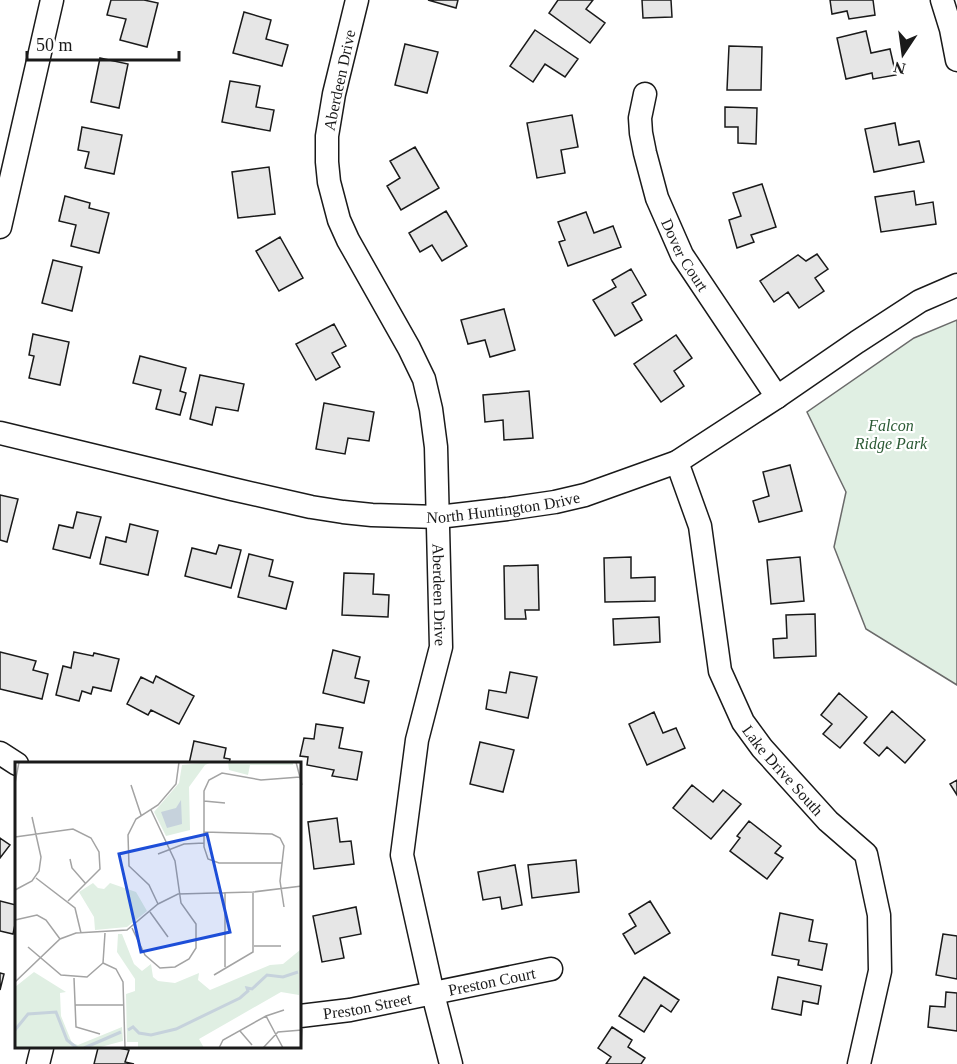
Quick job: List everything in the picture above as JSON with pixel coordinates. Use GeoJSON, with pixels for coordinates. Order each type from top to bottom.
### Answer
{"type":"FeatureCollection","features":[{"type":"Feature","properties":{"kind":"street"},"geometry":{"type":"LineString","coordinates":[[0,227],[52,0]]}},
{"type":"Feature","properties":{"kind":"street","name":"Aberdeen Drive"},"geometry":{"type":"LineString","coordinates":[[357,0],[334,94],[327,136],[327,162],[339,220],[409,348],[424,379],[431,409],[436,447],[441,647],[417,740],[402,855],[451,1064]]}},
{"type":"Feature","properties":{"kind":"street"},"geometry":{"type":"LineString","coordinates":[[942,0],[957,60]]}},
{"type":"Feature","properties":{"kind":"street","name":"Dover Court"},"geometry":{"type":"LineString","coordinates":[[645,94],[640,118],[641,133],[657,198],[682,255],[777,397]]}},
{"type":"Feature","properties":{"kind":"street","name":"North Huntington Drive"},"geometry":{"type":"LineString","coordinates":[[0,433],[311,507],[372,515],[438,517],[555,502],[615,485],[677,462],[920,301],[957,285]]}},
{"type":"Feature","properties":{"kind":"street","name":"Lake Drive South"},"geometry":{"type":"LineString","coordinates":[[677,462],[700,526],[720,671],[743,722],[762,748],[828,820],[866,854],[879,915],[880,971],[859,1064]]}},
{"type":"Feature","properties":{"kind":"street"},"geometry":{"type":"LineString","coordinates":[[0,753],[15,763]]}},
{"type":"Feature","properties":{"kind":"street","name":"Preston Court"},"geometry":{"type":"LineString","coordinates":[[433,994],[551,969]]}},
{"type":"Feature","properties":{"kind":"street","name":"Preston Street"},"geometry":{"type":"LineString","coordinates":[[302,1016],[350,1010],[433,994]]}},
{"type":"Feature","properties":{"kind":"street"},"geometry":{"type":"LineString","coordinates":[[38,1064],[42,1049]]}},
{"type":"Feature","properties":{"kind":"green space","name":"Falcon Ridge Park"},"geometry":{"type":"Polygon","coordinates":[[[957,320],[957,685],[866,629],[834,547],[846,492],[807,412],[914,338],[957,320]]]}},
{"type":"Feature","properties":{"kind":"building"},"geometry":{"type":"Polygon","coordinates":[[[111,0],[144,0],[158,3],[147,47],[120,40],[126,19],[107,15],[111,0]]]}},
{"type":"Feature","properties":{"kind":"building"},"geometry":{"type":"Polygon","coordinates":[[[428,0],[458,0],[456,8],[428,0]]]}},
{"type":"Feature","properties":{"kind":"building"},"geometry":{"type":"Polygon","coordinates":[[[558,0],[593,0],[586,9],[605,23],[590,43],[549,13],[558,0]]]}},
{"type":"Feature","properties":{"kind":"building"},"geometry":{"type":"Polygon","coordinates":[[[642,0],[671,0],[672,17],[643,18],[642,0]]]}},
{"type":"Feature","properties":{"kind":"building"},"geometry":{"type":"Polygon","coordinates":[[[830,0],[873,0],[875,15],[849,19],[847,11],[832,14],[830,0]]]}},
{"type":"Feature","properties":{"kind":"building"},"geometry":{"type":"Polygon","coordinates":[[[244,12],[271,20],[266,39],[288,45],[282,66],[233,53],[244,12]]]}},
{"type":"Feature","properties":{"kind":"building"},"geometry":{"type":"Polygon","coordinates":[[[535,30],[578,59],[565,77],[545,64],[533,82],[510,66],[535,30]]]}},
{"type":"Feature","properties":{"kind":"building"},"geometry":{"type":"Polygon","coordinates":[[[866,31],[871,53],[890,49],[896,75],[873,79],[872,73],[846,79],[837,38],[866,31]]]}},
{"type":"Feature","properties":{"kind":"building"},"geometry":{"type":"Polygon","coordinates":[[[405,44],[438,52],[427,93],[395,85],[405,44]]]}},
{"type":"Feature","properties":{"kind":"building"},"geometry":{"type":"Polygon","coordinates":[[[729,46],[762,47],[761,90],[727,90],[729,46]]]}},
{"type":"Feature","properties":{"kind":"building"},"geometry":{"type":"Polygon","coordinates":[[[100,58],[128,64],[119,108],[91,102],[100,58]]]}},
{"type":"Feature","properties":{"kind":"building"},"geometry":{"type":"Polygon","coordinates":[[[230,81],[260,86],[256,107],[274,110],[270,131],[222,122],[230,81]]]}},
{"type":"Feature","properties":{"kind":"building"},"geometry":{"type":"Polygon","coordinates":[[[725,107],[757,108],[756,144],[738,143],[738,127],[725,127],[725,107]]]}},
{"type":"Feature","properties":{"kind":"building"},"geometry":{"type":"Polygon","coordinates":[[[572,115],[578,147],[561,150],[565,173],[537,178],[527,123],[572,115]]]}},
{"type":"Feature","properties":{"kind":"building"},"geometry":{"type":"Polygon","coordinates":[[[895,123],[899,145],[919,141],[924,162],[874,172],[865,129],[895,123]]]}},
{"type":"Feature","properties":{"kind":"building"},"geometry":{"type":"Polygon","coordinates":[[[82,127],[122,135],[114,174],[85,168],[89,152],[78,150],[82,127]]]}},
{"type":"Feature","properties":{"kind":"building"},"geometry":{"type":"Polygon","coordinates":[[[415,147],[439,188],[401,210],[387,186],[400,178],[390,161],[415,147]]]}},
{"type":"Feature","properties":{"kind":"building"},"geometry":{"type":"Polygon","coordinates":[[[269,167],[275,214],[238,218],[232,172],[269,167]]]}},
{"type":"Feature","properties":{"kind":"building"},"geometry":{"type":"Polygon","coordinates":[[[762,184],[776,227],[751,235],[754,242],[737,248],[729,220],[741,216],[733,193],[762,184]]]}},
{"type":"Feature","properties":{"kind":"building"},"geometry":{"type":"Polygon","coordinates":[[[914,191],[916,205],[933,202],[936,224],[881,232],[875,197],[914,191]]]}},
{"type":"Feature","properties":{"kind":"building"},"geometry":{"type":"Polygon","coordinates":[[[65,196],[90,203],[89,208],[109,213],[99,253],[71,246],[76,225],[59,221],[65,196]]]}},
{"type":"Feature","properties":{"kind":"building"},"geometry":{"type":"Polygon","coordinates":[[[446,211],[467,246],[442,261],[432,245],[420,252],[409,233],[446,211]]]}},
{"type":"Feature","properties":{"kind":"building"},"geometry":{"type":"Polygon","coordinates":[[[586,212],[594,233],[613,226],[621,247],[568,266],[559,242],[565,240],[558,222],[586,212]]]}},
{"type":"Feature","properties":{"kind":"building"},"geometry":{"type":"Polygon","coordinates":[[[280,237],[303,278],[279,291],[256,251],[280,237]]]}},
{"type":"Feature","properties":{"kind":"building"},"geometry":{"type":"Polygon","coordinates":[[[817,254],[828,269],[815,278],[824,291],[799,308],[788,292],[774,302],[760,281],[798,255],[806,261],[817,254]]]}},
{"type":"Feature","properties":{"kind":"building"},"geometry":{"type":"Polygon","coordinates":[[[53,260],[82,267],[72,311],[42,303],[53,260]]]}},
{"type":"Feature","properties":{"kind":"building"},"geometry":{"type":"Polygon","coordinates":[[[631,269],[646,295],[632,303],[642,320],[615,336],[593,300],[616,287],[612,280],[631,269]]]}},
{"type":"Feature","properties":{"kind":"building"},"geometry":{"type":"Polygon","coordinates":[[[504,309],[515,350],[490,357],[485,340],[468,344],[461,320],[504,309]]]}},
{"type":"Feature","properties":{"kind":"building"},"geometry":{"type":"Polygon","coordinates":[[[334,324],[346,346],[332,353],[340,367],[316,380],[296,344],[334,324]]]}},
{"type":"Feature","properties":{"kind":"building"},"geometry":{"type":"Polygon","coordinates":[[[33,334],[69,342],[60,385],[29,378],[34,356],[29,355],[33,334]]]}},
{"type":"Feature","properties":{"kind":"building"},"geometry":{"type":"Polygon","coordinates":[[[676,335],[692,358],[674,371],[684,386],[661,402],[634,364],[676,335]]]}},
{"type":"Feature","properties":{"kind":"building"},"geometry":{"type":"Polygon","coordinates":[[[140,356],[186,368],[180,391],[186,393],[180,415],[156,409],[161,390],[133,383],[140,356]]]}},
{"type":"Feature","properties":{"kind":"building"},"geometry":{"type":"Polygon","coordinates":[[[200,375],[244,384],[238,411],[216,407],[212,425],[190,419],[200,375]]]}},
{"type":"Feature","properties":{"kind":"building"},"geometry":{"type":"Polygon","coordinates":[[[529,391],[533,438],[504,440],[503,420],[485,422],[483,395],[529,391]]]}},
{"type":"Feature","properties":{"kind":"building"},"geometry":{"type":"Polygon","coordinates":[[[324,403],[374,412],[369,441],[348,438],[345,454],[316,449],[324,403]]]}},
{"type":"Feature","properties":{"kind":"building"},"geometry":{"type":"Polygon","coordinates":[[[790,465],[802,511],[759,522],[753,501],[769,496],[763,472],[790,465]]]}},
{"type":"Feature","properties":{"kind":"building"},"geometry":{"type":"Polygon","coordinates":[[[0,495],[18,499],[7,542],[0,540],[0,495]]]}},
{"type":"Feature","properties":{"kind":"building"},"geometry":{"type":"Polygon","coordinates":[[[77,512],[101,517],[90,558],[53,549],[59,525],[73,528],[77,512]]]}},
{"type":"Feature","properties":{"kind":"building"},"geometry":{"type":"Polygon","coordinates":[[[130,524],[158,531],[148,575],[100,564],[106,537],[126,542],[130,524]]]}},
{"type":"Feature","properties":{"kind":"building"},"geometry":{"type":"Polygon","coordinates":[[[219,545],[241,550],[231,588],[185,576],[192,548],[216,554],[219,545]]]}},
{"type":"Feature","properties":{"kind":"building"},"geometry":{"type":"Polygon","coordinates":[[[249,554],[273,560],[269,576],[293,582],[286,609],[238,597],[249,554]]]}},
{"type":"Feature","properties":{"kind":"building"},"geometry":{"type":"Polygon","coordinates":[[[631,557],[631,578],[655,577],[655,601],[605,602],[604,558],[631,557]]]}},
{"type":"Feature","properties":{"kind":"building"},"geometry":{"type":"Polygon","coordinates":[[[800,557],[804,601],[771,604],[767,560],[800,557]]]}},
{"type":"Feature","properties":{"kind":"building"},"geometry":{"type":"Polygon","coordinates":[[[538,565],[539,610],[525,610],[526,619],[505,619],[504,566],[538,565]]]}},
{"type":"Feature","properties":{"kind":"building"},"geometry":{"type":"Polygon","coordinates":[[[344,573],[374,574],[373,594],[389,595],[388,617],[342,615],[344,573]]]}},
{"type":"Feature","properties":{"kind":"building"},"geometry":{"type":"Polygon","coordinates":[[[815,614],[816,656],[774,658],[773,639],[787,638],[786,615],[815,614]]]}},
{"type":"Feature","properties":{"kind":"building"},"geometry":{"type":"Polygon","coordinates":[[[659,617],[660,642],[614,645],[613,619],[659,617]]]}},
{"type":"Feature","properties":{"kind":"building"},"geometry":{"type":"Polygon","coordinates":[[[333,650],[360,657],[355,678],[369,681],[364,703],[323,693],[333,650]]]}},
{"type":"Feature","properties":{"kind":"building"},"geometry":{"type":"Polygon","coordinates":[[[0,652],[36,661],[33,670],[48,674],[42,699],[0,689],[0,652]]]}},
{"type":"Feature","properties":{"kind":"building"},"geometry":{"type":"Polygon","coordinates":[[[74,652],[93,656],[94,653],[119,659],[111,691],[93,687],[91,694],[82,691],[79,701],[56,695],[63,666],[71,668],[74,652]]]}},
{"type":"Feature","properties":{"kind":"building"},"geometry":{"type":"Polygon","coordinates":[[[510,672],[537,677],[528,718],[486,709],[489,690],[506,693],[510,672]]]}},
{"type":"Feature","properties":{"kind":"building"},"geometry":{"type":"Polygon","coordinates":[[[156,676],[194,696],[179,724],[151,710],[148,715],[127,704],[141,677],[153,683],[156,676]]]}},
{"type":"Feature","properties":{"kind":"building"},"geometry":{"type":"Polygon","coordinates":[[[839,693],[867,717],[840,748],[823,734],[832,724],[821,715],[839,693]]]}},
{"type":"Feature","properties":{"kind":"building"},"geometry":{"type":"Polygon","coordinates":[[[892,711],[925,740],[905,763],[887,747],[879,756],[864,743],[892,711]]]}},
{"type":"Feature","properties":{"kind":"building"},"geometry":{"type":"Polygon","coordinates":[[[654,712],[663,733],[676,728],[685,748],[647,765],[629,724],[654,712]]]}},
{"type":"Feature","properties":{"kind":"building"},"geometry":{"type":"Polygon","coordinates":[[[316,724],[343,728],[339,748],[362,752],[357,780],[332,776],[334,770],[307,765],[308,757],[300,756],[304,738],[314,739],[316,724]]]}},
{"type":"Feature","properties":{"kind":"building"},"geometry":{"type":"Polygon","coordinates":[[[194,741],[226,748],[224,758],[230,759],[229,762],[189,762],[194,741]]]}},
{"type":"Feature","properties":{"kind":"building"},"geometry":{"type":"Polygon","coordinates":[[[480,742],[514,750],[503,792],[470,784],[480,742]]]}},
{"type":"Feature","properties":{"kind":"building"},"geometry":{"type":"Polygon","coordinates":[[[957,780],[957,795],[950,784],[957,780]]]}},
{"type":"Feature","properties":{"kind":"building"},"geometry":{"type":"Polygon","coordinates":[[[692,785],[713,802],[723,790],[741,804],[711,839],[673,808],[692,785]]]}},
{"type":"Feature","properties":{"kind":"building"},"geometry":{"type":"Polygon","coordinates":[[[337,818],[340,842],[351,841],[354,864],[314,869],[308,822],[337,818]]]}},
{"type":"Feature","properties":{"kind":"building"},"geometry":{"type":"Polygon","coordinates":[[[749,821],[781,846],[775,853],[783,858],[767,879],[730,851],[740,838],[737,836],[749,821]]]}},
{"type":"Feature","properties":{"kind":"building"},"geometry":{"type":"Polygon","coordinates":[[[0,838],[10,845],[0,858],[0,838]]]}},
{"type":"Feature","properties":{"kind":"building"},"geometry":{"type":"Polygon","coordinates":[[[576,860],[579,892],[532,898],[528,865],[576,860]]]}},
{"type":"Feature","properties":{"kind":"building"},"geometry":{"type":"Polygon","coordinates":[[[515,865],[522,905],[502,909],[500,897],[483,900],[478,872],[515,865]]]}},
{"type":"Feature","properties":{"kind":"building"},"geometry":{"type":"Polygon","coordinates":[[[0,901],[15,905],[13,934],[0,931],[0,901]]]}},
{"type":"Feature","properties":{"kind":"building"},"geometry":{"type":"Polygon","coordinates":[[[650,901],[670,933],[635,954],[623,934],[636,926],[629,914],[650,901]]]}},
{"type":"Feature","properties":{"kind":"building"},"geometry":{"type":"Polygon","coordinates":[[[356,907],[361,934],[340,938],[344,958],[322,962],[313,916],[356,907]]]}},
{"type":"Feature","properties":{"kind":"building"},"geometry":{"type":"Polygon","coordinates":[[[780,913],[813,920],[809,941],[827,944],[822,970],[798,965],[799,960],[772,955],[780,913]]]}},
{"type":"Feature","properties":{"kind":"building"},"geometry":{"type":"Polygon","coordinates":[[[943,934],[957,936],[957,979],[936,975],[943,934]]]}},
{"type":"Feature","properties":{"kind":"building"},"geometry":{"type":"Polygon","coordinates":[[[0,973],[4,974],[0,990],[0,973]]]}},
{"type":"Feature","properties":{"kind":"building"},"geometry":{"type":"Polygon","coordinates":[[[644,977],[679,1000],[671,1012],[661,1005],[644,1032],[619,1016],[644,977]]]}},
{"type":"Feature","properties":{"kind":"building"},"geometry":{"type":"Polygon","coordinates":[[[778,977],[821,986],[818,1004],[803,1001],[801,1015],[772,1009],[778,977]]]}},
{"type":"Feature","properties":{"kind":"building"},"geometry":{"type":"Polygon","coordinates":[[[946,992],[957,993],[957,1031],[928,1027],[930,1006],[945,1007],[946,992]]]}},
{"type":"Feature","properties":{"kind":"building"},"geometry":{"type":"Polygon","coordinates":[[[612,1027],[632,1040],[628,1047],[645,1058],[641,1064],[606,1064],[611,1057],[598,1048],[612,1027]]]}},
{"type":"Feature","properties":{"kind":"building"},"geometry":{"type":"Polygon","coordinates":[[[98,1049],[124,1049],[129,1050],[125,1062],[134,1064],[94,1064],[98,1049]]]}}]}
